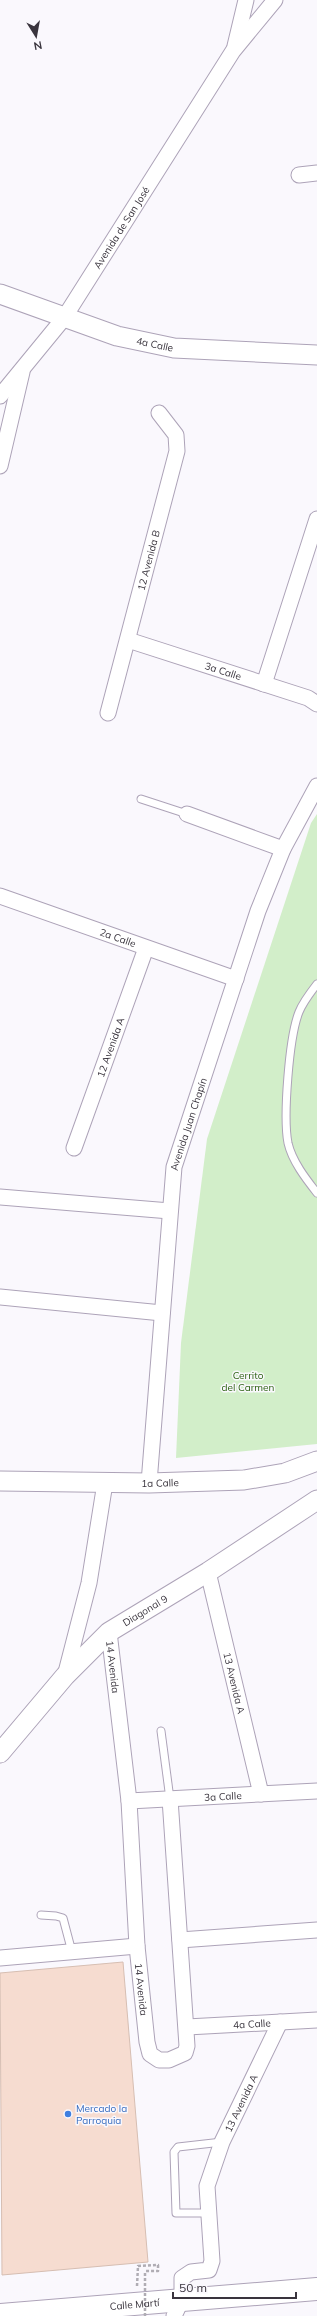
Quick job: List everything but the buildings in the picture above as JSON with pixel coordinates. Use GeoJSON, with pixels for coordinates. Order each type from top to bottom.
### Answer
{"type":"FeatureCollection","features":[{"type":"Feature","properties":{"kind":"highway","name":"Calle Martí"},"geometry":{"type":"LineString","coordinates":[[0,2315],[178,2308],[317,2289]]}},
{"type":"Feature","properties":{"kind":"street","name":"Avenida de San José"},"geometry":{"type":"LineString","coordinates":[[233,51],[246,0]]}},
{"type":"Feature","properties":{"kind":"street","name":"Avenida de San José"},"geometry":{"type":"LineString","coordinates":[[0,396],[64,318],[233,51],[274,0]]}},
{"type":"Feature","properties":{"kind":"street"},"geometry":{"type":"LineString","coordinates":[[299,175],[317,173]]}},
{"type":"Feature","properties":{"kind":"street","name":"4a Calle"},"geometry":{"type":"LineString","coordinates":[[0,294],[117,336],[174,348],[317,356]]}},
{"type":"Feature","properties":{"kind":"street"},"geometry":{"type":"LineString","coordinates":[[0,466],[22,371]]}},
{"type":"Feature","properties":{"kind":"street","name":"12 Avenida B"},"geometry":{"type":"LineString","coordinates":[[108,713],[116,677],[128,640],[177,452],[176,435],[159,412]]}},
{"type":"Feature","properties":{"kind":"street"},"geometry":{"type":"LineString","coordinates":[[264,684],[317,519]]}},
{"type":"Feature","properties":{"kind":"street","name":"3a Calle"},"geometry":{"type":"LineString","coordinates":[[128,640],[308,698],[317,704]]}},
{"type":"Feature","properties":{"kind":"street","name":"Avenida Juan Chapín"},"geometry":{"type":"LineString","coordinates":[[148,1483],[174,1167],[258,911],[283,849],[317,786]]}},
{"type":"Feature","properties":{"kind":"street"},"geometry":{"type":"LineString","coordinates":[[187,814],[283,849]]}},
{"type":"Feature","properties":{"kind":"street","name":"2a Calle"},"geometry":{"type":"LineString","coordinates":[[0,896],[236,979]]}},
{"type":"Feature","properties":{"kind":"street","name":"12 Avenida A"},"geometry":{"type":"LineString","coordinates":[[74,1148],[146,948]]}},
{"type":"Feature","properties":{"kind":"street"},"geometry":{"type":"LineString","coordinates":[[0,1197],[170,1211]]}},
{"type":"Feature","properties":{"kind":"street"},"geometry":{"type":"LineString","coordinates":[[0,1297],[162,1313]]}},
{"type":"Feature","properties":{"kind":"street","name":"1a Calle"},"geometry":{"type":"LineString","coordinates":[[0,1481],[148,1483],[244,1480],[285,1473],[317,1461]]}},
{"type":"Feature","properties":{"kind":"street"},"geometry":{"type":"LineString","coordinates":[[65,1676],[89,1584],[105,1483]]}},
{"type":"Feature","properties":{"kind":"street","name":"Diagonal 9"},"geometry":{"type":"LineString","coordinates":[[0,1752],[65,1676],[109,1632],[208,1572],[317,1500]]}},
{"type":"Feature","properties":{"kind":"street","name":"13 Avenida A"},"geometry":{"type":"LineString","coordinates":[[208,1572],[261,1794]]}},
{"type":"Feature","properties":{"kind":"street","name":"14 Avenida"},"geometry":{"type":"LineString","coordinates":[[109,1632],[129,1801],[137,1946],[147,2042],[150,2054],[159,2060],[169,2060],[185,2053],[187,2027],[170,1799]]}},
{"type":"Feature","properties":{"kind":"street","name":"3a Calle"},"geometry":{"type":"LineString","coordinates":[[129,1801],[317,1791]]}},
{"type":"Feature","properties":{"kind":"street"},"geometry":{"type":"LineString","coordinates":[[180,1940],[317,1930]]}},
{"type":"Feature","properties":{"kind":"street"},"geometry":{"type":"LineString","coordinates":[[0,1958],[137,1946]]}},
{"type":"Feature","properties":{"kind":"street","name":"4a Calle"},"geometry":{"type":"LineString","coordinates":[[187,2027],[317,2020]]}},
{"type":"Feature","properties":{"kind":"street","name":"13 Avenida A"},"geometry":{"type":"LineString","coordinates":[[209,2213],[207,2186],[222,2142],[280,2022]]}},
{"type":"Feature","properties":{"kind":"street"},"geometry":{"type":"LineString","coordinates":[[178,2308],[182,2278],[191,2272],[209,2270],[212,2261],[209,2213]]}},
{"type":"Feature","properties":{"kind":"lane"},"geometry":{"type":"LineString","coordinates":[[141,799],[187,814]]}},
{"type":"Feature","properties":{"kind":"lane"},"geometry":{"type":"LineString","coordinates":[[317,984],[299,1012],[293,1032],[286,1123],[288,1144],[298,1167],[317,1193]]}},
{"type":"Feature","properties":{"kind":"lane"},"geometry":{"type":"LineString","coordinates":[[162,1731],[170,1799]]}},
{"type":"Feature","properties":{"kind":"lane"},"geometry":{"type":"LineString","coordinates":[[41,1915],[63,1918],[72,1952]]}},
{"type":"Feature","properties":{"kind":"lane"},"geometry":{"type":"LineString","coordinates":[[209,2213],[176,2213],[174,2152],[178,2147],[222,2142]]}},
{"type":"Feature","properties":{"kind":"path"},"geometry":{"type":"LineString","coordinates":[[138,2266],[158,2265],[158,2271],[145,2271],[145,2316]]}},
{"type":"Feature","properties":{"kind":"green space","name":"Cerrito del Carmen"},"geometry":{"type":"Polygon","coordinates":[[[317,814],[317,1444],[176,1458],[181,1343],[207,1139],[311,823],[317,814]]]}},
{"type":"Feature","properties":{"kind":"place","name":"Mercado la Parroquia"},"geometry":{"type":"Point","coordinates":[68,2114]}}]}
